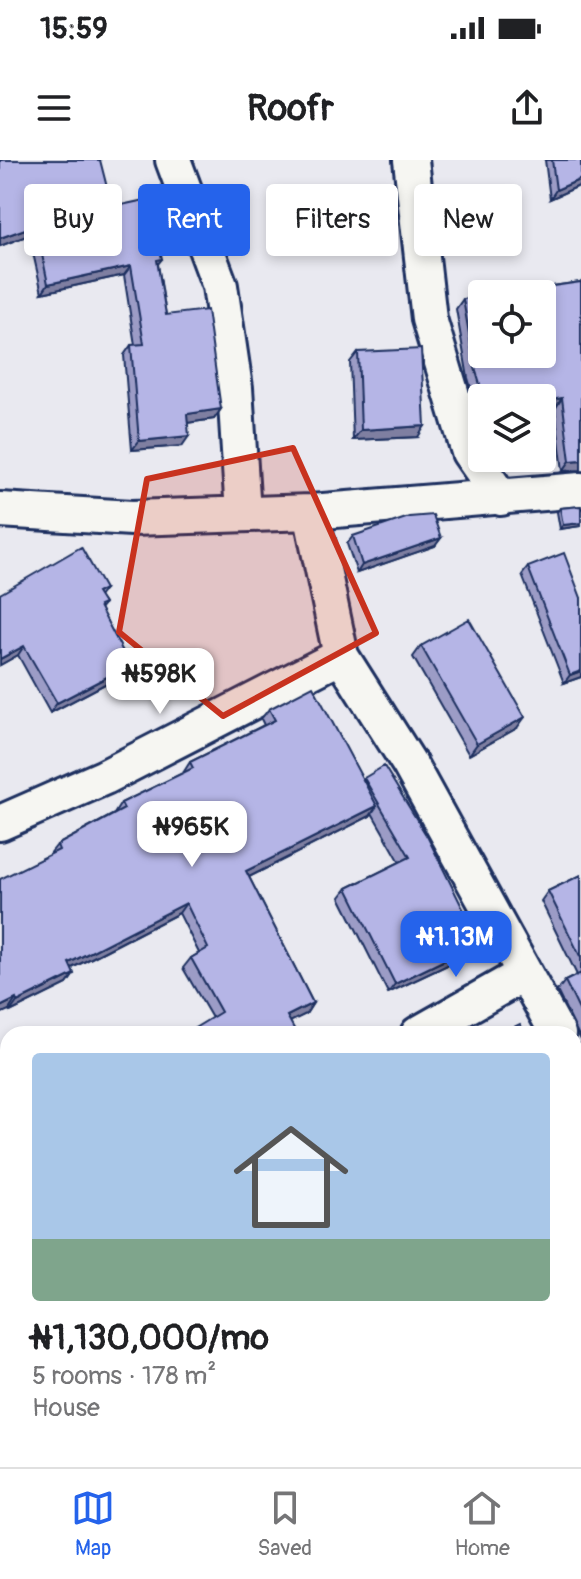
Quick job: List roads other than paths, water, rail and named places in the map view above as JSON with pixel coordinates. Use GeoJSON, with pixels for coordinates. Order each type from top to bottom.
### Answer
{"type":"FeatureCollection","features":[{"type":"Feature","properties":{"kind":"street"},"geometry":{"type":"LineString","coordinates":[[173,160],[220,286],[235,388],[243,514]]}},
{"type":"Feature","properties":{"kind":"street"},"geometry":{"type":"LineString","coordinates":[[411,160],[429,319],[469,452],[501,498]]}},
{"type":"Feature","properties":{"kind":"street"},"geometry":{"type":"LineString","coordinates":[[0,510],[132,518],[311,512],[581,490]]}},
{"type":"Feature","properties":{"kind":"street"},"geometry":{"type":"LineString","coordinates":[[311,512],[341,656],[410,765],[553,1026]]}},
{"type":"Feature","properties":{"kind":"street"},"geometry":{"type":"LineString","coordinates":[[0,823],[105,777],[341,656]]}},
{"type":"Feature","properties":{"kind":"street"},"geometry":{"type":"LineString","coordinates":[[432,1026],[524,974]]}}]}
